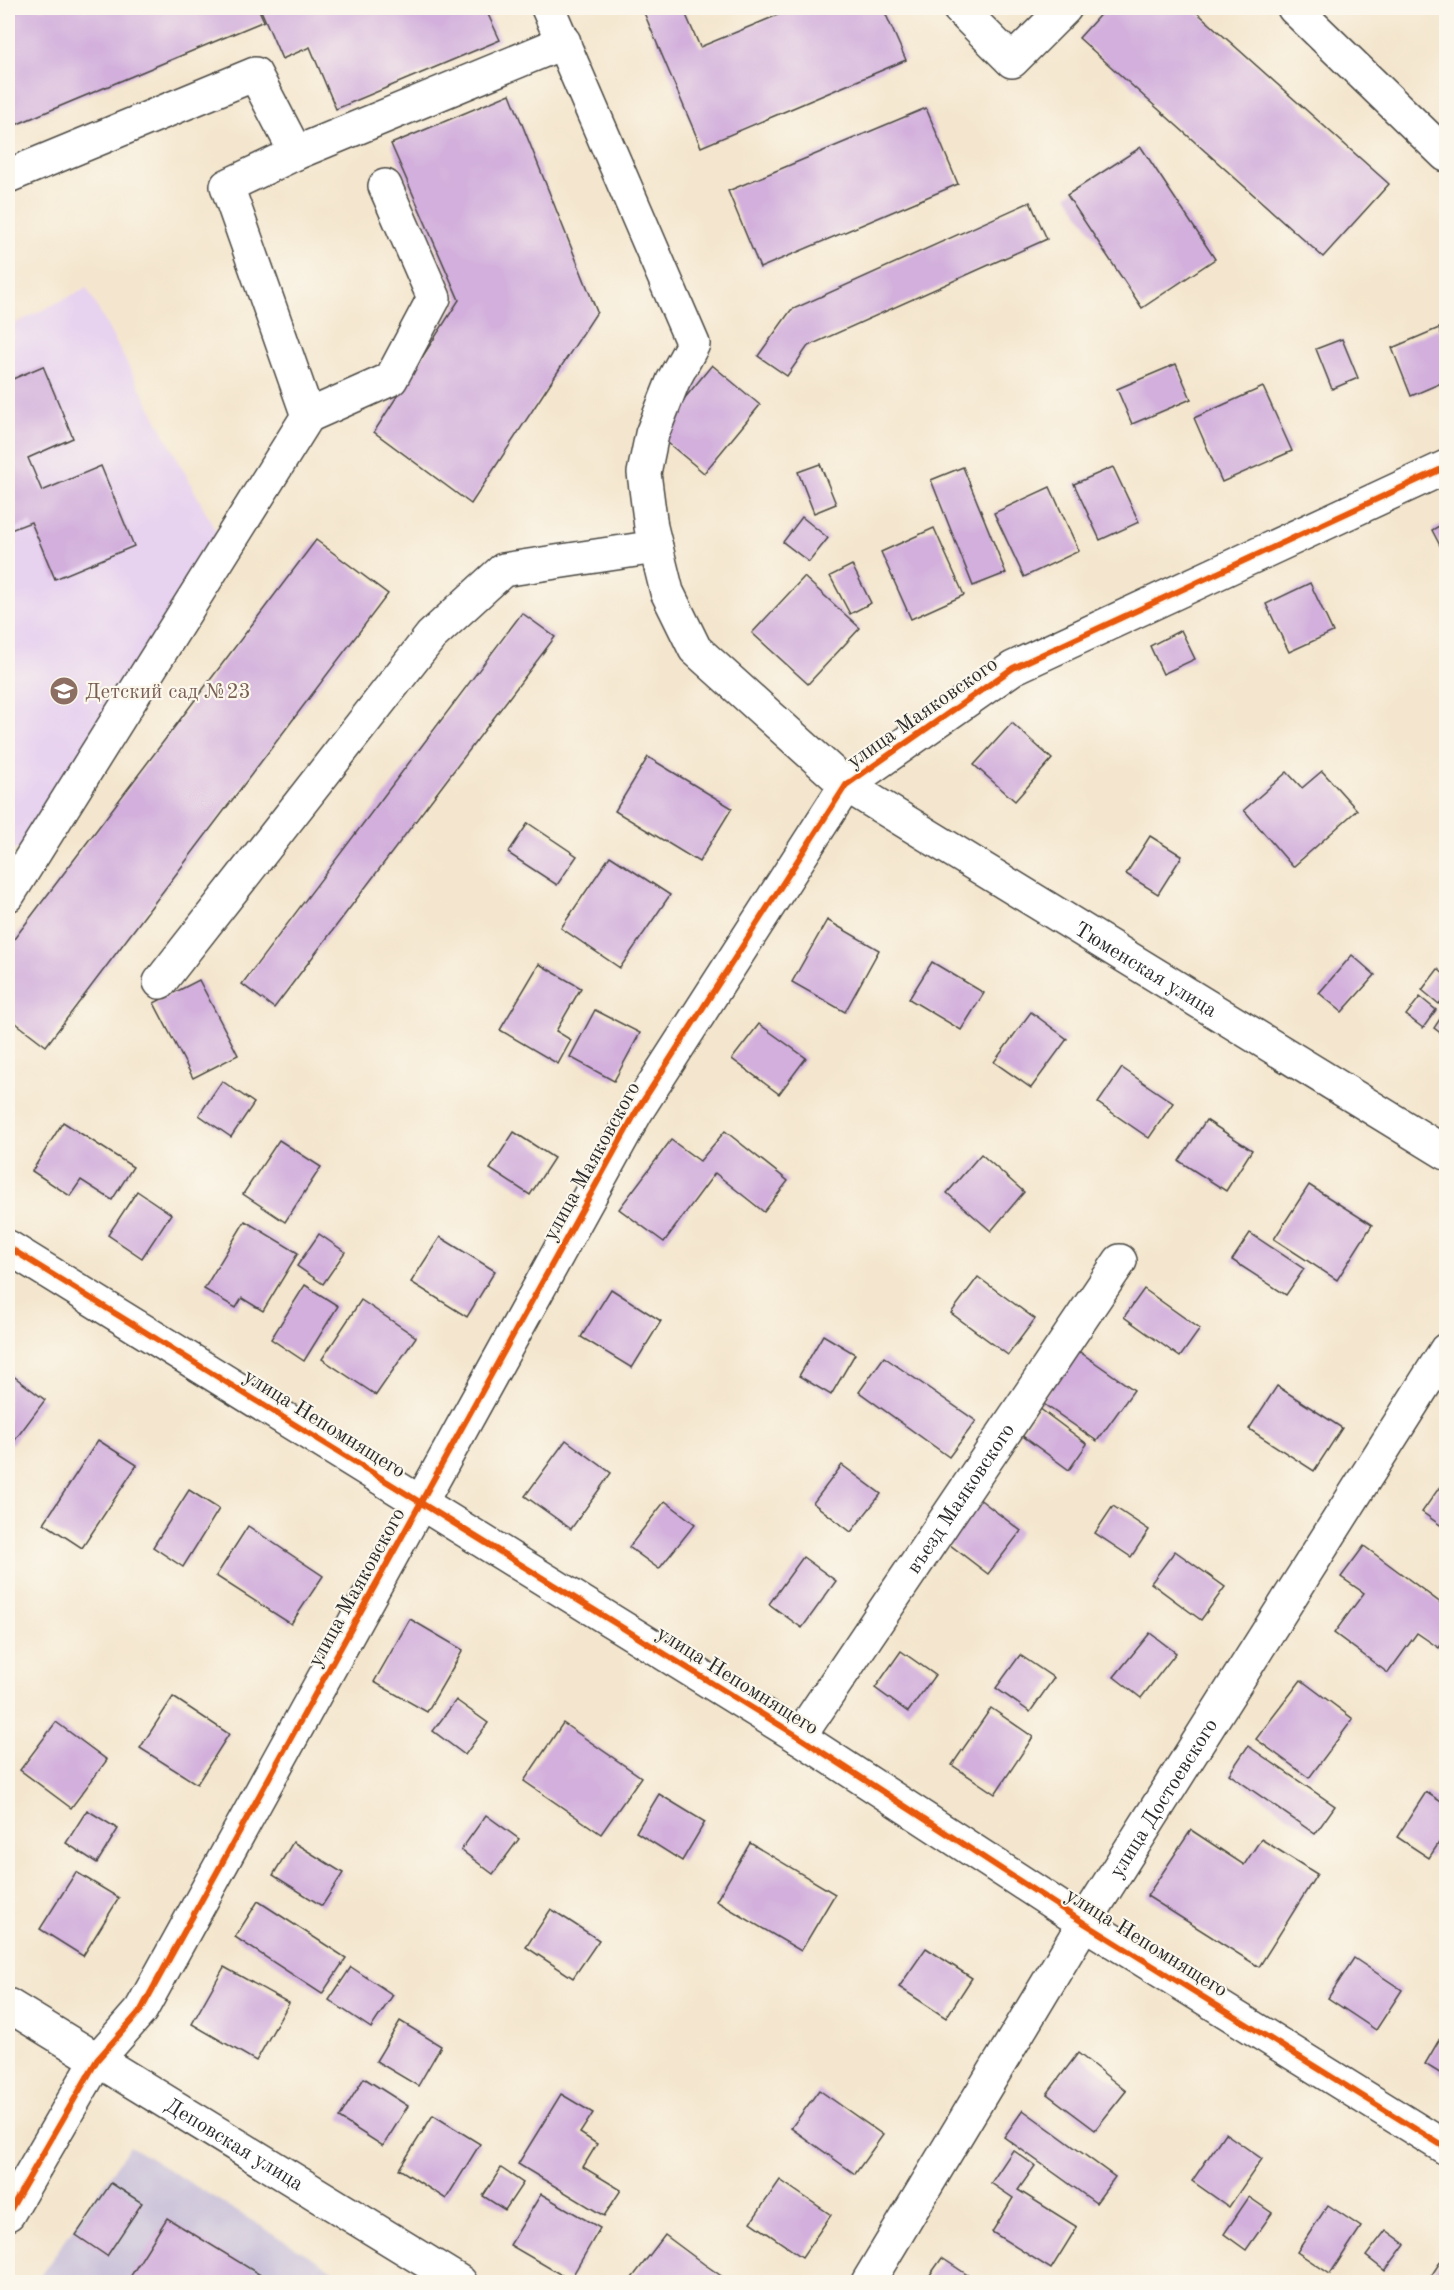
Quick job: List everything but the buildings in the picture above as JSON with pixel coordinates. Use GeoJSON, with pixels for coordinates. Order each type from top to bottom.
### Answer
{"type":"FeatureCollection","features":[{"type":"Feature","properties":{"kind":"street","name":"Тюменская улица"},"geometry":{"type":"LineString","coordinates":[[548,8],[693,344],[673,381],[652,434],[645,473],[656,547],[667,592],[695,649],[846,785],[1446,1153]]}},
{"type":"Feature","properties":{"kind":"street"},"geometry":{"type":"LineString","coordinates":[[959,8],[1012,61],[1065,8]]}},
{"type":"Feature","properties":{"kind":"street"},"geometry":{"type":"LineString","coordinates":[[1294,8],[1446,155]]}},
{"type":"Feature","properties":{"kind":"street"},"geometry":{"type":"LineString","coordinates":[[308,416],[227,186],[296,153],[564,42]]}},
{"type":"Feature","properties":{"kind":"street"},"geometry":{"type":"LineString","coordinates":[[8,176],[255,74],[296,153]]}},
{"type":"Feature","properties":{"kind":"street"},"geometry":{"type":"LineString","coordinates":[[8,895],[308,416],[392,379],[434,298],[385,186]]}},
{"type":"Feature","properties":{"kind":"street","name":"улица Маяковского"},"geometry":{"type":"LineString","coordinates":[[8,2214],[96,2060],[141,2010],[636,1112],[846,785],[1013,668],[1206,581],[1446,467]]}},
{"type":"Feature","properties":{"kind":"street"},"geometry":{"type":"LineString","coordinates":[[160,982],[431,636],[503,570],[656,547]]}},
{"type":"Feature","properties":{"kind":"street","name":"улица Непомнящего"},"geometry":{"type":"LineString","coordinates":[[8,1247],[800,1737],[1084,1923],[1446,2148]]}},
{"type":"Feature","properties":{"kind":"street","name":"въезд Маяковского"},"geometry":{"type":"LineString","coordinates":[[800,1737],[1120,1261]]}},
{"type":"Feature","properties":{"kind":"street","name":"улица Достоевского"},"geometry":{"type":"LineString","coordinates":[[868,2283],[1084,1923],[1446,1350]]}},
{"type":"Feature","properties":{"kind":"street","name":"Деповская улица"},"geometry":{"type":"LineString","coordinates":[[8,2005],[460,2283]]}},
{"type":"Feature","properties":{"kind":"shaded area","name":"Детский сад №23"},"geometry":{"type":"Polygon","coordinates":[[[87,288],[218,535],[22,851],[8,847],[8,327],[87,288]]]}},
{"type":"Feature","properties":{"kind":"shaded area"},"geometry":{"type":"Polygon","coordinates":[[[130,2146],[352,2282],[36,2282],[130,2146]]]}},
{"type":"Feature","properties":{"kind":"cycle path"},"geometry":{"type":"LineString","coordinates":[[8,2214],[97,2060],[141,2010],[636,1112],[846,785],[1013,668],[1446,467]]}},
{"type":"Feature","properties":{"kind":"cycle path"},"geometry":{"type":"LineString","coordinates":[[8,1247],[799,1737],[1084,1923],[1446,2148]]}},
{"type":"Feature","properties":{"kind":"place","name":"Детский сад №23"},"geometry":{"type":"Point","coordinates":[64,691]}}]}
